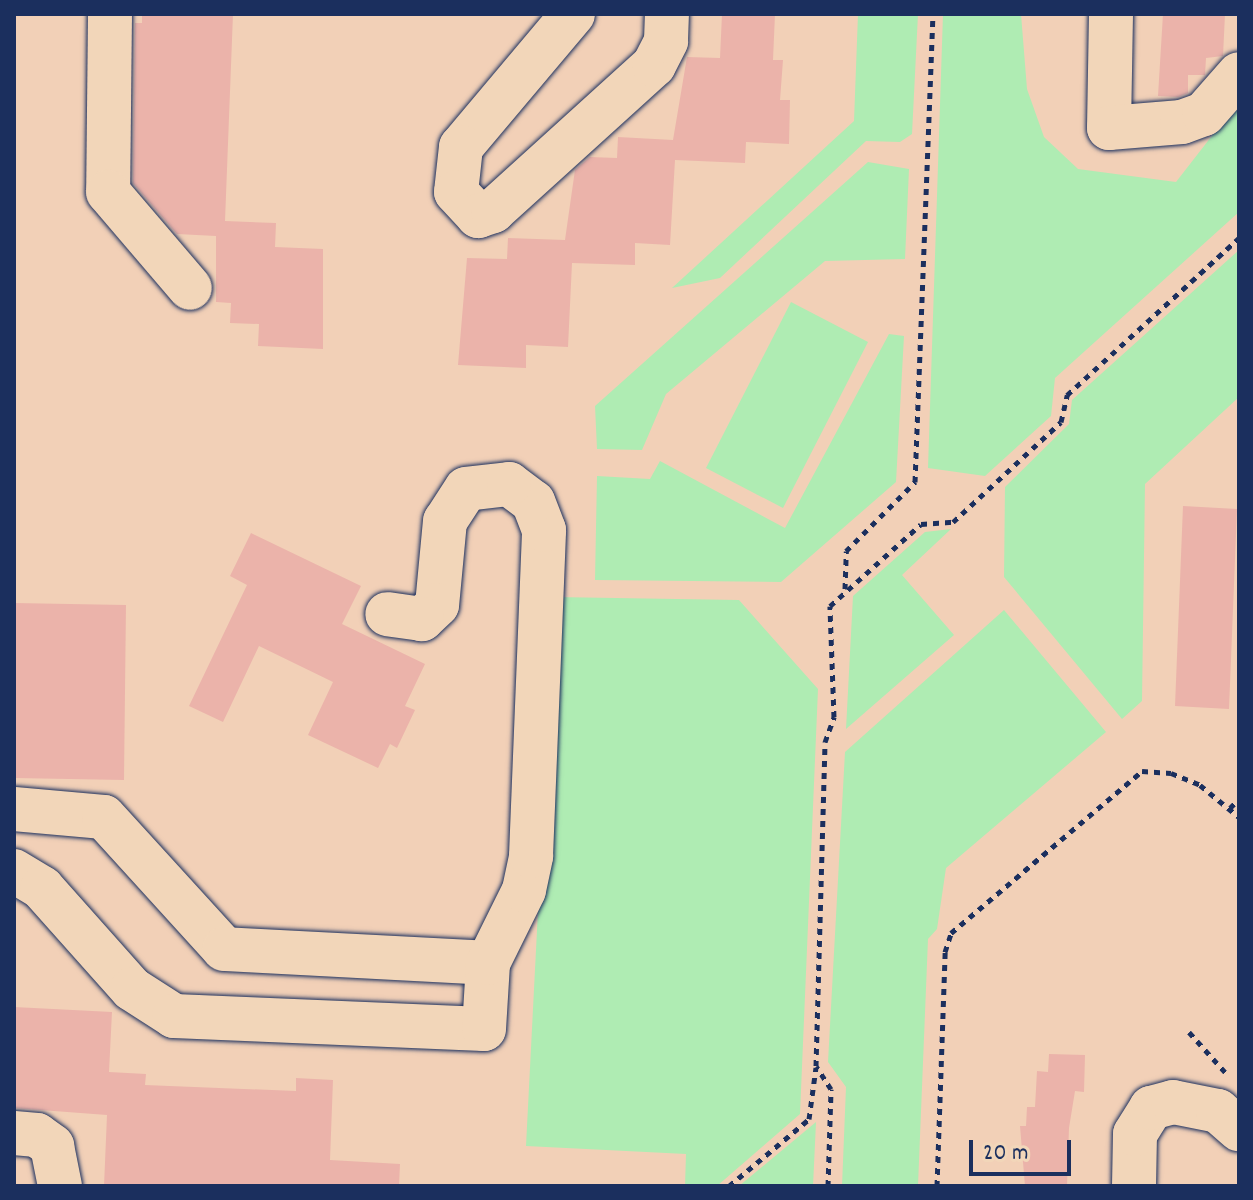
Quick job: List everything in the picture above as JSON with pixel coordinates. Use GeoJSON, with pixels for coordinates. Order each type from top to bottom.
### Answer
{"type":"FeatureCollection","features":[{"type":"Feature","properties":{"kind":"lane"},"geometry":{"type":"LineString","coordinates":[[110,14],[108,192],[190,288]]}},
{"type":"Feature","properties":{"kind":"lane"},"geometry":{"type":"LineString","coordinates":[[573,14],[461,147],[456,192],[478,216],[493,211],[654,65],[666,41],[667,14]]}},
{"type":"Feature","properties":{"kind":"lane"},"geometry":{"type":"LineString","coordinates":[[1111,14],[1109,128],[1182,122],[1204,114],[1239,74]]}},
{"type":"Feature","properties":{"kind":"lane"},"geometry":{"type":"LineString","coordinates":[[14,871],[42,888],[132,989],[174,1016],[484,1029],[488,963],[518,905],[531,856],[544,530],[533,502],[509,484],[466,489],[445,521],[437,605],[422,619],[387,614]]}},
{"type":"Feature","properties":{"kind":"lane"},"geometry":{"type":"LineString","coordinates":[[14,809],[104,817],[224,949],[488,963]]}},
{"type":"Feature","properties":{"kind":"lane"},"geometry":{"type":"LineString","coordinates":[[1134,1186],[1135,1134],[1151,1108],[1173,1102],[1218,1111],[1239,1129]]}},
{"type":"Feature","properties":{"kind":"lane"},"geometry":{"type":"LineString","coordinates":[[14,1133],[37,1135],[52,1146],[60,1186]]}},
{"type":"Feature","properties":{"kind":"path"},"geometry":{"type":"LineString","coordinates":[[845,590],[846,551],[915,482],[933,14]]}},
{"type":"Feature","properties":{"kind":"path"},"geometry":{"type":"LineString","coordinates":[[729,1186],[809,1119],[816,1066],[825,742],[834,717],[830,606],[921,524],[953,522],[1061,422],[1067,395],[1239,238]]}},
{"type":"Feature","properties":{"kind":"path"},"geometry":{"type":"LineString","coordinates":[[937,1186],[945,952],[951,933],[1142,771],[1171,773],[1200,785],[1239,817]]}},
{"type":"Feature","properties":{"kind":"path"},"geometry":{"type":"LineString","coordinates":[[1230,808],[1239,799]]}},
{"type":"Feature","properties":{"kind":"path"},"geometry":{"type":"LineString","coordinates":[[1189,1032],[1235,1083]]}},
{"type":"Feature","properties":{"kind":"path"},"geometry":{"type":"LineString","coordinates":[[816,1066],[831,1089],[828,1186]]}},
{"type":"Feature","properties":{"kind":"green space"},"geometry":{"type":"Polygon","coordinates":[[[858,14],[918,14],[912,134],[900,142],[866,141],[720,278],[672,288],[854,121],[858,14]]]}},
{"type":"Feature","properties":{"kind":"green space"},"geometry":{"type":"Polygon","coordinates":[[[943,14],[1021,14],[1027,89],[1044,137],[1078,169],[1176,182],[1239,101],[1239,212],[1055,378],[1051,416],[985,476],[928,468],[943,14]]]}},
{"type":"Feature","properties":{"kind":"green space"},"geometry":{"type":"Polygon","coordinates":[[[868,162],[909,169],[905,259],[825,261],[666,394],[642,450],[597,449],[595,406],[868,162]]]}},
{"type":"Feature","properties":{"kind":"green space"},"geometry":{"type":"Polygon","coordinates":[[[1239,250],[1239,397],[1145,484],[1142,701],[1122,719],[1004,577],[1005,487],[1069,424],[1072,400],[1239,250]]]}},
{"type":"Feature","properties":{"kind":"green space"},"geometry":{"type":"Polygon","coordinates":[[[791,302],[868,342],[783,508],[706,468],[791,302]]]}},
{"type":"Feature","properties":{"kind":"green space"},"geometry":{"type":"Polygon","coordinates":[[[889,334],[904,336],[896,482],[781,582],[595,580],[597,476],[650,479],[660,461],[785,528],[889,334]]]}},
{"type":"Feature","properties":{"kind":"green space"},"geometry":{"type":"Polygon","coordinates":[[[951,529],[902,575],[954,635],[846,729],[853,596],[925,532],[951,529]]]}},
{"type":"Feature","properties":{"kind":"green space"},"geometry":{"type":"Polygon","coordinates":[[[554,597],[739,600],[818,689],[800,1114],[717,1186],[685,1186],[686,1154],[526,1146],[554,597]]]}},
{"type":"Feature","properties":{"kind":"green space"},"geometry":{"type":"Polygon","coordinates":[[[1004,610],[1106,732],[946,868],[937,929],[928,939],[918,1186],[842,1186],[846,1087],[828,1062],[845,752],[1004,610]]]}},
{"type":"Feature","properties":{"kind":"green space"},"geometry":{"type":"Polygon","coordinates":[[[816,1122],[813,1186],[739,1186],[816,1122]]]}},
{"type":"Feature","properties":{"kind":"building"},"geometry":{"type":"Polygon","coordinates":[[[142,14],[233,14],[225,221],[276,223],[275,247],[323,249],[323,349],[258,346],[259,324],[230,323],[231,303],[216,302],[216,236],[177,234],[133,183],[135,23],[142,23],[142,14]]]}},
{"type":"Feature","properties":{"kind":"building"},"geometry":{"type":"Polygon","coordinates":[[[722,14],[775,14],[773,60],[783,60],[780,100],[790,100],[789,144],[746,142],[745,163],[675,160],[670,245],[635,243],[635,265],[572,263],[568,347],[526,345],[526,368],[458,365],[467,258],[507,259],[508,238],[565,240],[575,170],[590,157],[617,158],[618,137],[673,140],[687,57],[720,58],[722,14]]]}},
{"type":"Feature","properties":{"kind":"building"},"geometry":{"type":"Polygon","coordinates":[[[1163,14],[1225,14],[1223,56],[1206,58],[1205,75],[1188,75],[1188,93],[1178,97],[1158,96],[1163,14]]]}},
{"type":"Feature","properties":{"kind":"building"},"geometry":{"type":"Polygon","coordinates":[[[1183,506],[1237,509],[1229,709],[1175,706],[1183,506]]]}},
{"type":"Feature","properties":{"kind":"building"},"geometry":{"type":"Polygon","coordinates":[[[251,533],[361,586],[342,624],[425,664],[405,706],[415,710],[397,748],[390,744],[378,768],[308,735],[333,682],[259,646],[223,722],[189,706],[247,585],[230,576],[251,533]]]}},
{"type":"Feature","properties":{"kind":"building"},"geometry":{"type":"Polygon","coordinates":[[[14,603],[126,605],[124,780],[14,778],[14,603]]]}},
{"type":"Feature","properties":{"kind":"building"},"geometry":{"type":"Polygon","coordinates":[[[14,1007],[112,1012],[109,1072],[146,1074],[145,1085],[296,1091],[296,1078],[333,1080],[330,1160],[400,1164],[399,1186],[104,1186],[107,1115],[14,1108],[14,1007]]]}},
{"type":"Feature","properties":{"kind":"building"},"geometry":{"type":"Polygon","coordinates":[[[1049,1054],[1085,1055],[1084,1092],[1075,1091],[1069,1128],[1067,1186],[1025,1186],[1020,1126],[1026,1126],[1027,1107],[1035,1107],[1037,1071],[1048,1072],[1049,1054]]]}}]}
